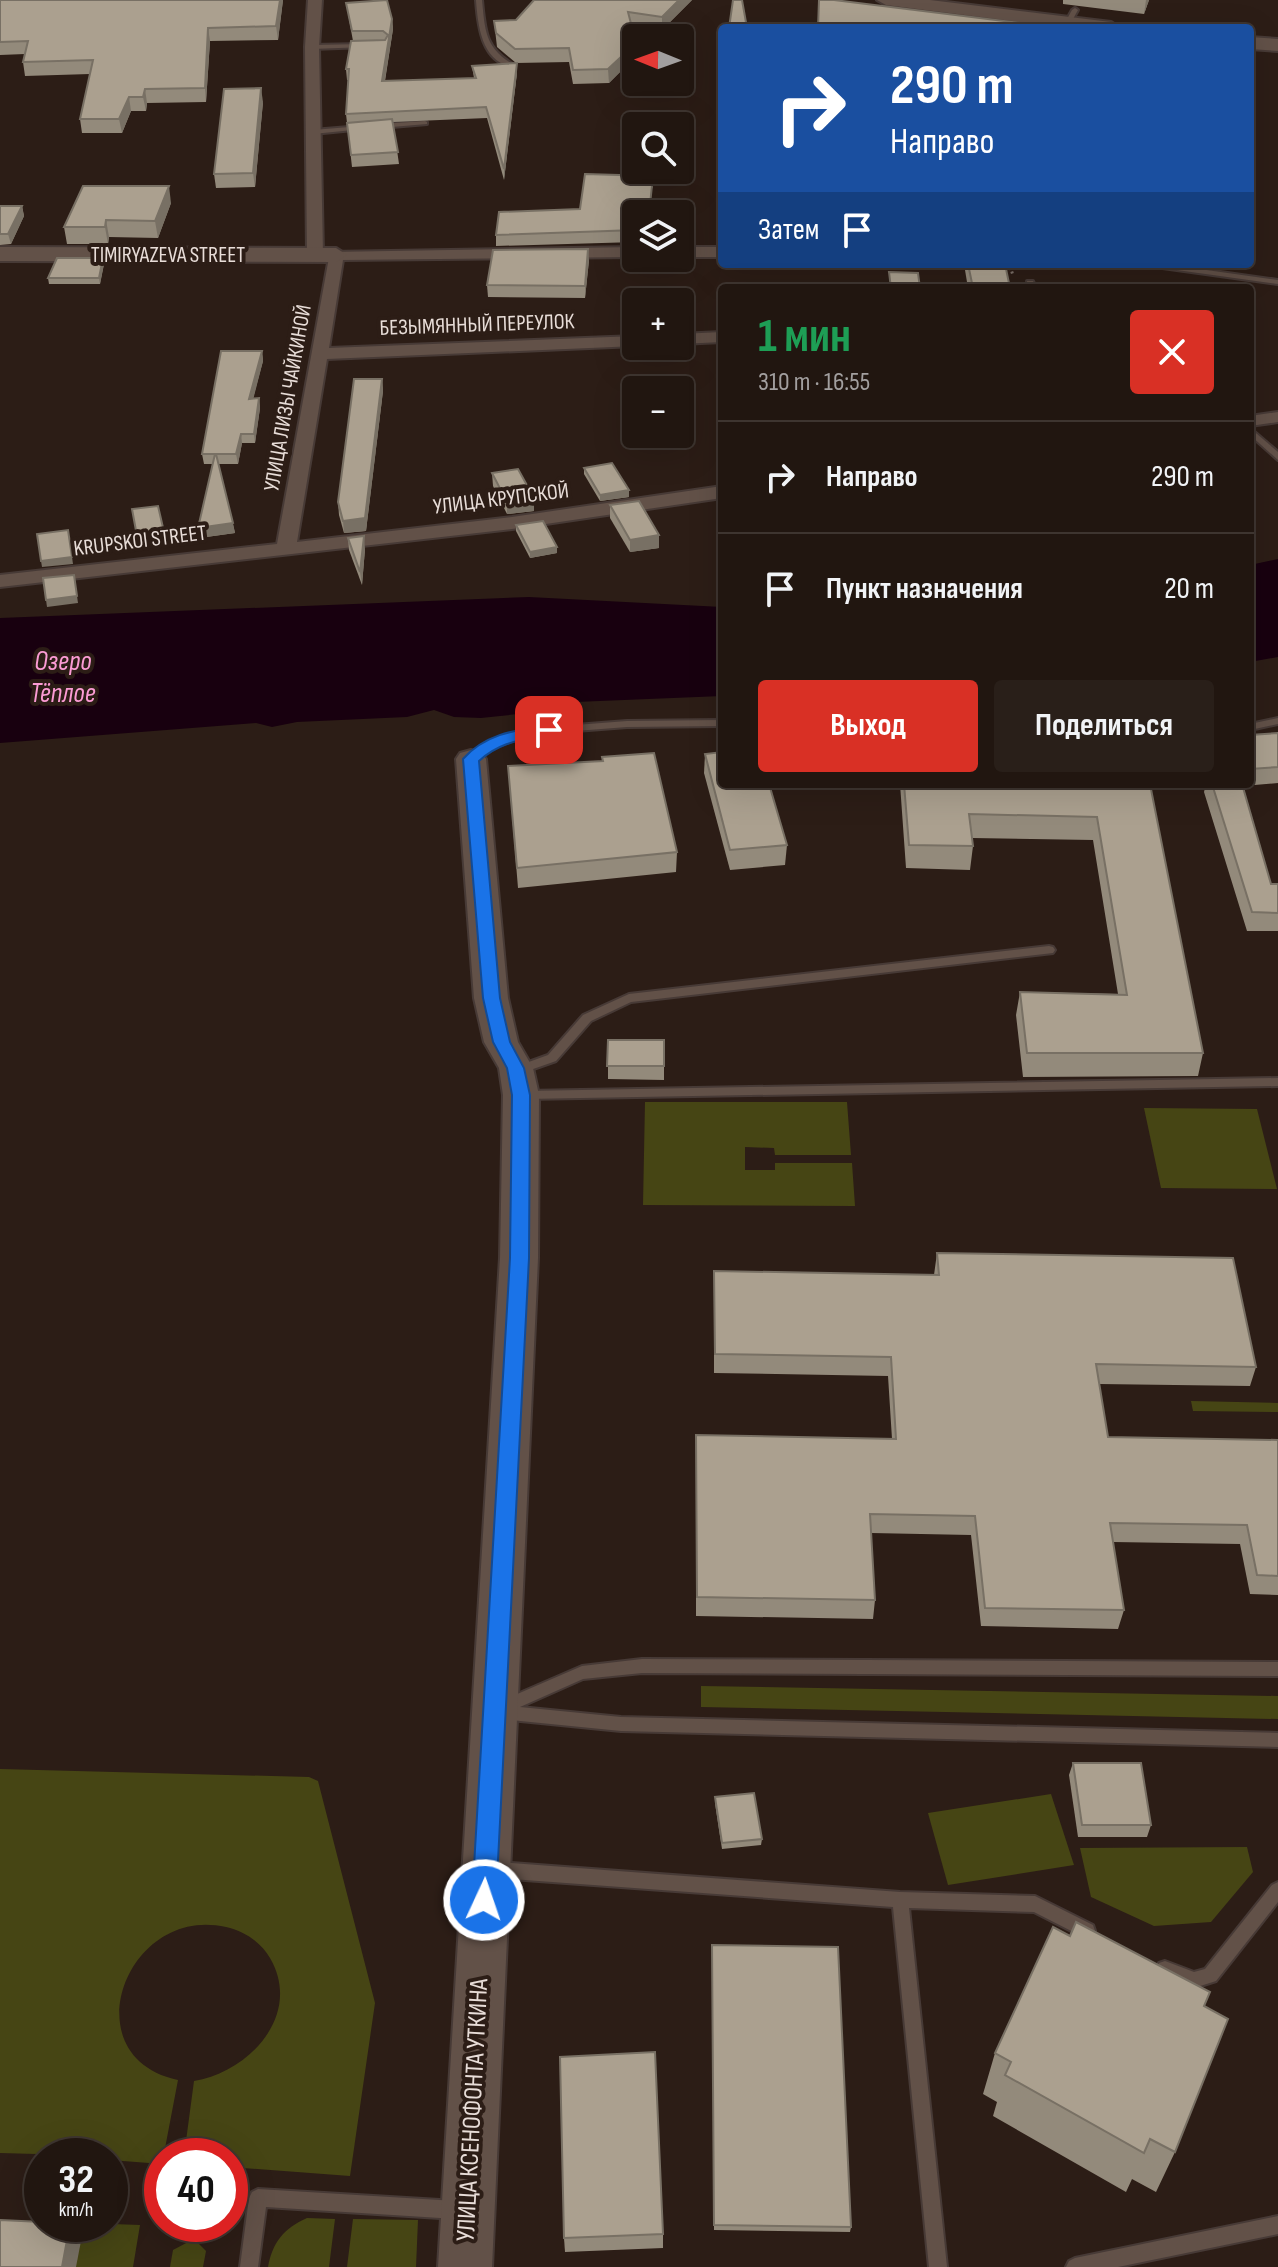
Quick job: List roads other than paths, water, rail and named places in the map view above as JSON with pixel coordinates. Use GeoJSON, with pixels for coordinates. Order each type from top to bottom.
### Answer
{"type":"FeatureCollection","features":[{"type":"Feature","properties":{"kind":"street","name":"УЛИЦА ЛИЗЫ ЧАЙКИНОЙ"},"geometry":{"type":"LineString","coordinates":[[286,548],[320,354],[325,255],[313,132],[315,0]]}},
{"type":"Feature","properties":{"kind":"street"},"geometry":{"type":"LineString","coordinates":[[886,0],[1069,21]]}},
{"type":"Feature","properties":{"kind":"street"},"geometry":{"type":"LineString","coordinates":[[1254,43],[1278,45]]}},
{"type":"Feature","properties":{"kind":"street"},"geometry":{"type":"LineString","coordinates":[[325,255],[622,252]]}},
{"type":"Feature","properties":{"kind":"street"},"geometry":{"type":"LineString","coordinates":[[694,252],[718,252]]}},
{"type":"Feature","properties":{"kind":"street","name":"TIMIRYAZEVA STREET"},"geometry":{"type":"LineString","coordinates":[[0,254],[325,255]]}},
{"type":"Feature","properties":{"kind":"street"},"geometry":{"type":"LineString","coordinates":[[694,338],[718,337]]}},
{"type":"Feature","properties":{"kind":"street","name":"БЕЗЫМЯННЫЙ ПЕРЕУЛОК"},"geometry":{"type":"LineString","coordinates":[[320,354],[622,342]]}},
{"type":"Feature","properties":{"kind":"street"},"geometry":{"type":"LineString","coordinates":[[1254,420],[1278,417]]}},
{"type":"Feature","properties":{"kind":"street","name":"УЛИЦА КРУПСКОЙ"},"geometry":{"type":"LineString","coordinates":[[286,548],[512,523],[718,493]]}},
{"type":"Feature","properties":{"kind":"street","name":"KRUPSKOI STREET"},"geometry":{"type":"LineString","coordinates":[[0,581],[286,548]]}},
{"type":"Feature","properties":{"kind":"street","name":"УЛИЦА КСЕНОФОНТА УТКИНА"},"geometry":{"type":"LineString","coordinates":[[465,2267],[519,1258],[518,1083],[501,1042],[491,998],[471,759]]}},
{"type":"Feature","properties":{"kind":"lane"},"geometry":{"type":"LineString","coordinates":[[479,0],[481,36],[492,55],[512,66]]}},
{"type":"Feature","properties":{"kind":"lane"},"geometry":{"type":"LineString","coordinates":[[312,47],[369,46]]}},
{"type":"Feature","properties":{"kind":"lane"},"geometry":{"type":"LineString","coordinates":[[313,132],[425,123]]}},
{"type":"Feature","properties":{"kind":"lane"},"geometry":{"type":"LineString","coordinates":[[1177,268],[1278,282]]}},
{"type":"Feature","properties":{"kind":"lane"},"geometry":{"type":"LineString","coordinates":[[1254,434],[1278,457]]}},
{"type":"Feature","properties":{"kind":"lane"},"geometry":{"type":"LineString","coordinates":[[1254,726],[1278,721]]}},
{"type":"Feature","properties":{"kind":"lane"},"geometry":{"type":"LineString","coordinates":[[471,759],[488,745],[514,735],[718,723]]}},
{"type":"Feature","properties":{"kind":"lane"},"geometry":{"type":"LineString","coordinates":[[518,1083],[552,1058],[587,1018],[629,998],[1049,950]]}},
{"type":"Feature","properties":{"kind":"lane"},"geometry":{"type":"LineString","coordinates":[[518,1083],[1278,1082]]}},
{"type":"Feature","properties":{"kind":"lane"},"geometry":{"type":"LineString","coordinates":[[494,1711],[582,1673],[642,1666],[1278,1669]]}},
{"type":"Feature","properties":{"kind":"lane"},"geometry":{"type":"LineString","coordinates":[[494,1711],[621,1724],[1278,1740]]}},
{"type":"Feature","properties":{"kind":"lane"},"geometry":{"type":"LineString","coordinates":[[485,1869],[900,1900],[1035,1904],[1105,1939]]}},
{"type":"Feature","properties":{"kind":"lane"},"geometry":{"type":"LineString","coordinates":[[1147,1960],[1194,1980],[1210,1975],[1278,1890]]}},
{"type":"Feature","properties":{"kind":"lane"},"geometry":{"type":"LineString","coordinates":[[900,1900],[938,2267]]}},
{"type":"Feature","properties":{"kind":"lane"},"geometry":{"type":"LineString","coordinates":[[249,2267],[258,2198],[468,2210]]}},
{"type":"Feature","properties":{"kind":"lane"},"geometry":{"type":"LineString","coordinates":[[1075,2267],[1278,2225]]}},
{"type":"Feature","properties":{"kind":"water"},"geometry":{"type":"Polygon","coordinates":[[[1278,559],[1278,657],[1254,661],[1254,564],[1278,559]]]}},
{"type":"Feature","properties":{"kind":"water","name":"Озеро Тёплое"},"geometry":{"type":"Polygon","coordinates":[[[529,597],[718,607],[718,696],[551,703],[537,712],[481,718],[454,717],[434,710],[407,717],[297,722],[272,727],[256,723],[0,743],[0,618],[529,597]]]}}]}
